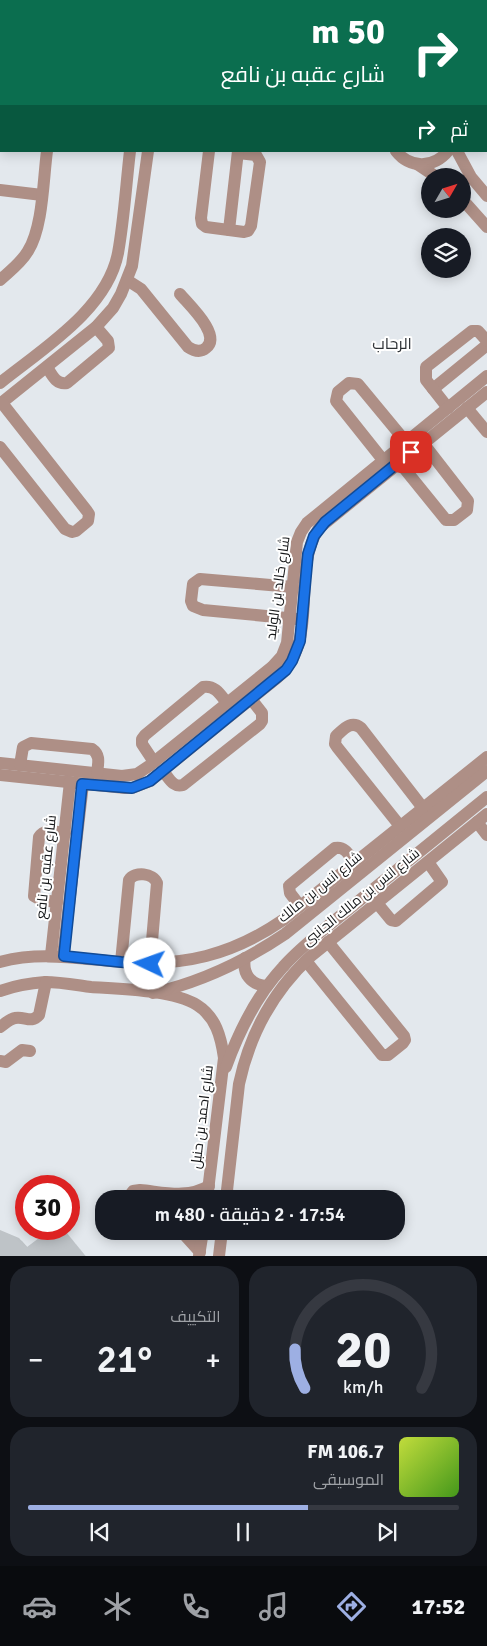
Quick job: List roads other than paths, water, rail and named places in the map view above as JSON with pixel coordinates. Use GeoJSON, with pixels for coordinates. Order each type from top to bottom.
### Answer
{"type":"FeatureCollection","features":[{"type":"Feature","properties":{"kind":"street"},"geometry":{"type":"LineString","coordinates":[[2,274],[23,257],[34,238],[38,223],[47,152]]}},
{"type":"Feature","properties":{"kind":"street"},"geometry":{"type":"LineString","coordinates":[[0,383],[82,316],[104,287],[117,254],[130,152]]}},
{"type":"Feature","properties":{"kind":"street"},"geometry":{"type":"LineString","coordinates":[[0,447],[65,529],[76,532],[88,522],[89,514],[87,511],[1,404],[96,327],[113,308],[132,266],[148,152]]}},
{"type":"Feature","properties":{"kind":"street"},"geometry":{"type":"LineString","coordinates":[[209,152],[201,221],[206,227],[244,232],[248,230],[251,226],[260,162],[256,155],[238,152],[229,230]]}},
{"type":"Feature","properties":{"kind":"street"},"geometry":{"type":"LineString","coordinates":[[416,164],[435,162],[447,152]]}},
{"type":"Feature","properties":{"kind":"street"},"geometry":{"type":"LineString","coordinates":[[458,152],[471,177],[487,196]]}},
{"type":"Feature","properties":{"kind":"street"},"geometry":{"type":"LineString","coordinates":[[395,153],[422,168]]}},
{"type":"Feature","properties":{"kind":"street"},"geometry":{"type":"LineString","coordinates":[[0,190],[42,195]]}},
{"type":"Feature","properties":{"kind":"street"},"geometry":{"type":"LineString","coordinates":[[471,209],[487,227]]}},
{"type":"Feature","properties":{"kind":"street"},"geometry":{"type":"LineString","coordinates":[[127,280],[141,289],[188,347],[195,351],[204,350],[210,345],[212,336],[180,294]]}},
{"type":"Feature","properties":{"kind":"street"},"geometry":{"type":"LineString","coordinates":[[47,367],[56,381],[64,384],[67,383],[109,348],[108,341],[96,327]]}},
{"type":"Feature","properties":{"kind":"street"},"geometry":{"type":"LineString","coordinates":[[448,408],[426,380],[426,368],[430,362],[472,331],[478,331],[487,341]]}},
{"type":"Feature","properties":{"kind":"street"},"geometry":{"type":"LineString","coordinates":[[432,389],[487,345]]}},
{"type":"Feature","properties":{"kind":"street","name":"شارع خالد بن الوليد"},"geometry":{"type":"LineString","coordinates":[[206,728],[227,703],[272,667],[282,656],[296,618],[308,554],[314,536],[325,522],[423,443],[448,408],[487,376]]}},
{"type":"Feature","properties":{"kind":"street"},"geometry":{"type":"LineString","coordinates":[[384,460],[336,401],[338,392],[349,383],[358,384],[406,442]]}},
{"type":"Feature","properties":{"kind":"street","name":"شارع خالد بن الوليد"},"geometry":{"type":"LineString","coordinates":[[0,775],[132,788],[150,781],[159,767],[206,728],[251,699],[286,670],[292,661],[300,641],[293,588],[297,542],[307,523],[406,442],[467,408],[487,392]]}},
{"type":"Feature","properties":{"kind":"street"},"geometry":{"type":"LineString","coordinates":[[467,408],[485,426]]}},
{"type":"Feature","properties":{"kind":"street"},"geometry":{"type":"LineString","coordinates":[[399,462],[446,520],[454,520],[467,510],[468,501],[423,443]]}},
{"type":"Feature","properties":{"kind":"street"},"geometry":{"type":"LineString","coordinates":[[293,588],[200,579],[193,584],[191,601],[193,606],[203,610],[296,618]]}},
{"type":"Feature","properties":{"kind":"street"},"geometry":{"type":"LineString","coordinates":[[227,703],[216,689],[203,686],[142,739],[142,744],[173,784],[183,785],[260,724],[262,713],[251,699]]}},
{"type":"Feature","properties":{"kind":"street"},"geometry":{"type":"LineString","coordinates":[[400,826],[335,744],[336,736],[349,725],[353,724],[361,728],[423,808]]}},
{"type":"Feature","properties":{"kind":"street"},"geometry":{"type":"LineString","coordinates":[[20,765],[23,747],[31,743],[92,749],[98,754],[99,758],[97,773]]}},
{"type":"Feature","properties":{"kind":"street"},"geometry":{"type":"LineString","coordinates":[[0,962],[24,956],[57,956],[150,964],[191,960],[230,949],[264,933],[487,757]]}},
{"type":"Feature","properties":{"kind":"street","name":"شارع خالد بن الوليد"},"geometry":{"type":"LineString","coordinates":[[0,763],[129,776],[159,767]]}},
{"type":"Feature","properties":{"kind":"street","name":"شارع انس بن مالك"},"geometry":{"type":"LineString","coordinates":[[153,993],[191,982],[245,958],[285,934],[487,772]]}},
{"type":"Feature","properties":{"kind":"street","name":"شارع عقبه بن نافع"},"geometry":{"type":"LineString","coordinates":[[57,956],[57,902],[65,833],[76,783]]}},
{"type":"Feature","properties":{"kind":"street","name":"شارع عقبه بن نافع"},"geometry":{"type":"LineString","coordinates":[[57,956],[76,783]]}},
{"type":"Feature","properties":{"kind":"street"},"geometry":{"type":"LineString","coordinates":[[223,1074],[238,1038],[267,986],[283,966],[298,951],[487,797]]}},
{"type":"Feature","properties":{"kind":"street"},"geometry":{"type":"LineString","coordinates":[[482,818],[487,835]]}},
{"type":"Feature","properties":{"kind":"street","name":"شارع انس بن مالك الجانبى"},"geometry":{"type":"LineString","coordinates":[[227,1190],[239,1084],[248,1048],[264,1014],[285,983],[328,942],[482,818]]}},
{"type":"Feature","properties":{"kind":"street"},"geometry":{"type":"LineString","coordinates":[[57,902],[41,900],[34,896],[39,836],[47,831],[65,833]]}},
{"type":"Feature","properties":{"kind":"street"},"geometry":{"type":"LineString","coordinates":[[300,906],[290,893],[289,886],[335,848],[345,850],[355,863]]}},
{"type":"Feature","properties":{"kind":"street"},"geometry":{"type":"LineString","coordinates":[[377,903],[391,920],[396,921],[442,882],[428,862]]}},
{"type":"Feature","properties":{"kind":"street"},"geometry":{"type":"LineString","coordinates":[[121,962],[129,880],[135,874],[152,876],[156,880],[150,964]]}},
{"type":"Feature","properties":{"kind":"street"},"geometry":{"type":"LineString","coordinates":[[306,961],[382,1055],[388,1056],[403,1043],[405,1040],[404,1036],[328,942]]}},
{"type":"Feature","properties":{"kind":"street"},"geometry":{"type":"LineString","coordinates":[[245,958],[245,972],[248,978],[254,983],[267,986]]}},
{"type":"Feature","properties":{"kind":"street"},"geometry":{"type":"LineString","coordinates":[[0,991],[24,984],[46,982],[153,993]]}},
{"type":"Feature","properties":{"kind":"street"},"geometry":{"type":"LineString","coordinates":[[0,1027],[12,1019],[22,1018],[31,1020],[36,1018],[39,1015],[46,982]]}},
{"type":"Feature","properties":{"kind":"street","name":"شارع احمد بن حنبل"},"geometry":{"type":"LineString","coordinates":[[153,993],[196,1004],[208,1013],[217,1026],[222,1042],[223,1074],[208,1190]]}},
{"type":"Feature","properties":{"kind":"street"},"geometry":{"type":"LineString","coordinates":[[0,1061],[6,1062],[22,1050],[30,1051]]}},
{"type":"Feature","properties":{"kind":"street"},"geometry":{"type":"LineString","coordinates":[[188,1240],[200,1254]]}},
{"type":"Feature","properties":{"kind":"street"},"geometry":{"type":"LineString","coordinates":[[200,1254],[202,1240]]}},
{"type":"Feature","properties":{"kind":"street"},"geometry":{"type":"LineString","coordinates":[[219,1256],[221,1240]]}},
{"type":"Feature","properties":{"kind":"district","name":"الرحاب"},"geometry":{"type":"Point","coordinates":[392,344]}}]}
